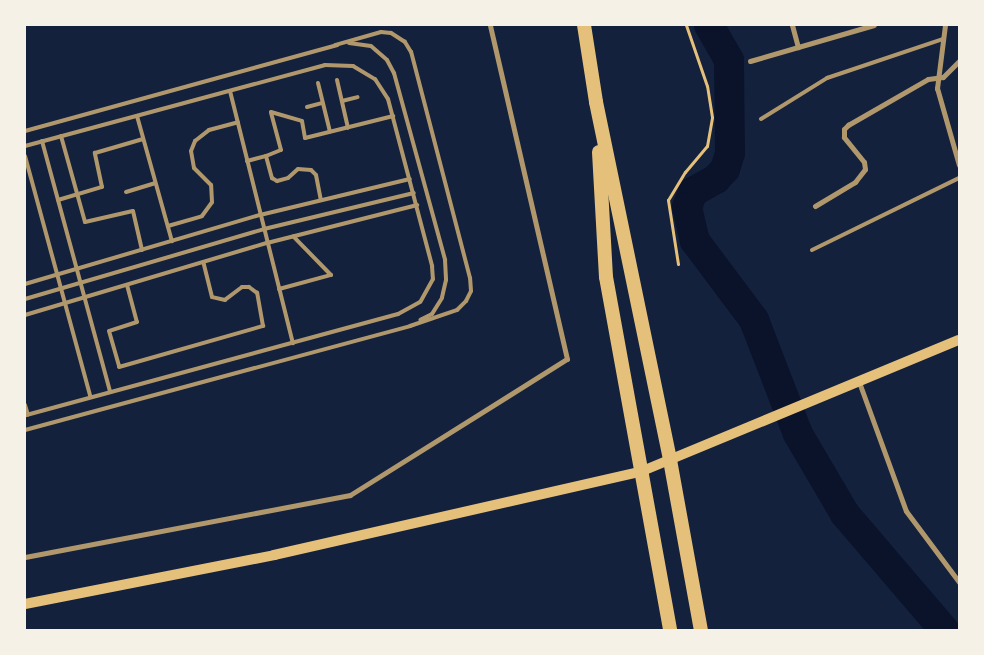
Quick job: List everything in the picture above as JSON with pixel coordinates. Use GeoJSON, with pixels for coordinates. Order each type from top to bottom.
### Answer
{"type":"FeatureCollection","features":[{"type":"Feature","properties":{"kind":"highway"},"geometry":{"type":"LineString","coordinates":[[584,25],[596,102],[670,460],[701,630]]}},
{"type":"Feature","properties":{"kind":"highway"},"geometry":{"type":"LineString","coordinates":[[596,102],[606,278],[670,630]]}},
{"type":"Feature","properties":{"kind":"main road"},"geometry":{"type":"LineString","coordinates":[[25,604],[274,554],[640,472],[762,419],[859,382],[959,340]]}},
{"type":"Feature","properties":{"kind":"street"},"geometry":{"type":"LineString","coordinates":[[25,557],[350,495],[567,359],[490,25]]}},
{"type":"Feature","properties":{"kind":"street"},"geometry":{"type":"LineString","coordinates":[[792,25],[798,47]]}},
{"type":"Feature","properties":{"kind":"street"},"geometry":{"type":"LineString","coordinates":[[750,60],[874,25]]}},
{"type":"Feature","properties":{"kind":"street"},"geometry":{"type":"LineString","coordinates":[[945,25],[936,88],[959,165]]}},
{"type":"Feature","properties":{"kind":"street"},"geometry":{"type":"LineString","coordinates":[[815,206],[855,182],[865,169],[864,162],[844,137],[844,130],[848,125],[928,79],[937,79],[959,61]]}},
{"type":"Feature","properties":{"kind":"street"},"geometry":{"type":"LineString","coordinates":[[859,382],[906,511],[959,582]]}},
{"type":"Feature","properties":{"kind":"lane"},"geometry":{"type":"LineString","coordinates":[[25,130],[381,32],[391,33],[405,42],[416,68],[471,291],[457,310],[410,326],[25,430]]}},
{"type":"Feature","properties":{"kind":"lane"},"geometry":{"type":"LineString","coordinates":[[761,119],[828,78],[942,39]]}},
{"type":"Feature","properties":{"kind":"lane"},"geometry":{"type":"LineString","coordinates":[[335,45],[352,43],[371,46],[387,60],[394,73],[445,260],[446,280],[442,298],[432,314],[410,326]]}},
{"type":"Feature","properties":{"kind":"lane"},"geometry":{"type":"LineString","coordinates":[[25,146],[340,63],[364,71],[375,79],[386,94],[414,192],[432,266],[432,279],[420,302],[398,314],[90,396],[26,415],[25,405]]}},
{"type":"Feature","properties":{"kind":"lane"},"geometry":{"type":"LineString","coordinates":[[337,80],[348,128]]}},
{"type":"Feature","properties":{"kind":"lane"},"geometry":{"type":"LineString","coordinates":[[318,83],[330,132]]}},
{"type":"Feature","properties":{"kind":"lane"},"geometry":{"type":"LineString","coordinates":[[230,91],[293,343]]}},
{"type":"Feature","properties":{"kind":"lane"},"geometry":{"type":"LineString","coordinates":[[342,101],[358,98]]}},
{"type":"Feature","properties":{"kind":"lane"},"geometry":{"type":"LineString","coordinates":[[307,107],[322,103]]}},
{"type":"Feature","properties":{"kind":"lane"},"geometry":{"type":"LineString","coordinates":[[247,161],[281,150],[272,112],[302,121],[305,138],[393,116]]}},
{"type":"Feature","properties":{"kind":"lane"},"geometry":{"type":"LineString","coordinates":[[137,116],[172,241]]}},
{"type":"Feature","properties":{"kind":"lane"},"geometry":{"type":"LineString","coordinates":[[168,226],[208,211],[213,194],[206,178],[194,168],[191,151],[201,133],[238,122]]}},
{"type":"Feature","properties":{"kind":"lane"},"geometry":{"type":"LineString","coordinates":[[61,136],[85,222],[133,211],[142,250]]}},
{"type":"Feature","properties":{"kind":"lane"},"geometry":{"type":"LineString","coordinates":[[58,200],[102,187],[95,153],[143,139]]}},
{"type":"Feature","properties":{"kind":"lane"},"geometry":{"type":"LineString","coordinates":[[42,142],[110,391]]}},
{"type":"Feature","properties":{"kind":"lane"},"geometry":{"type":"LineString","coordinates":[[25,156],[90,396]]}},
{"type":"Feature","properties":{"kind":"lane"},"geometry":{"type":"LineString","coordinates":[[266,156],[272,178],[277,181],[288,178],[298,169],[311,170],[316,175],[321,200]]}},
{"type":"Feature","properties":{"kind":"lane"},"geometry":{"type":"LineString","coordinates":[[812,250],[959,178]]}},
{"type":"Feature","properties":{"kind":"lane"},"geometry":{"type":"LineString","coordinates":[[25,284],[260,214],[410,179]]}},
{"type":"Feature","properties":{"kind":"lane"},"geometry":{"type":"LineString","coordinates":[[126,192],[155,183]]}},
{"type":"Feature","properties":{"kind":"lane"},"geometry":{"type":"LineString","coordinates":[[25,298],[80,284],[264,229],[414,192]]}},
{"type":"Feature","properties":{"kind":"lane"},"geometry":{"type":"LineString","coordinates":[[25,314],[267,243],[417,205]]}},
{"type":"Feature","properties":{"kind":"lane"},"geometry":{"type":"LineString","coordinates":[[279,289],[331,275],[293,236]]}},
{"type":"Feature","properties":{"kind":"lane"},"geometry":{"type":"LineString","coordinates":[[127,285],[137,322],[109,331],[119,367],[263,326],[257,293],[249,287],[242,287],[225,300],[212,297],[203,262]]}},
{"type":"Feature","properties":{"kind":"path"},"geometry":{"type":"LineString","coordinates":[[678,264],[668,200],[684,172],[707,146],[712,117],[707,86],[686,25]]}},
{"type":"Feature","properties":{"kind":"waterway"},"geometry":{"type":"LineString","coordinates":[[709,25],[729,60],[730,153],[725,169],[716,179],[693,192],[687,207],[695,241],[754,320],[798,434],[845,514],[944,630]]}}]}
